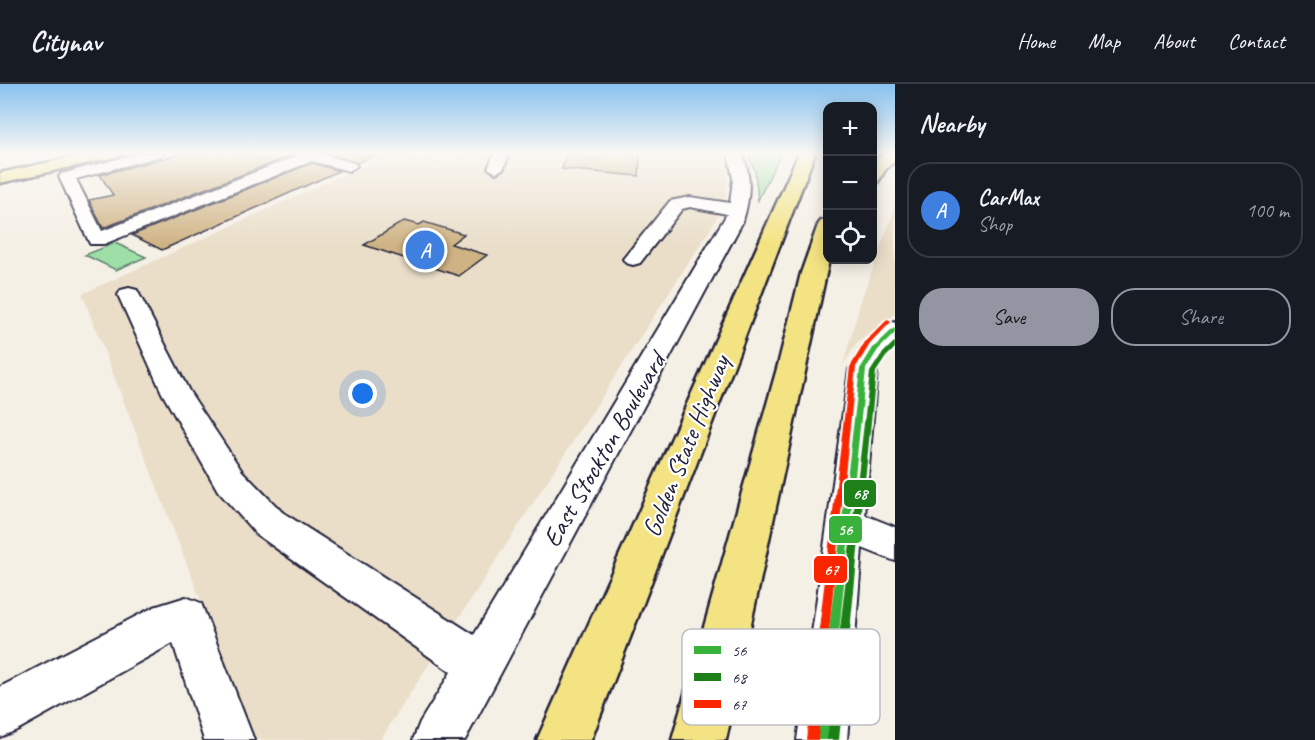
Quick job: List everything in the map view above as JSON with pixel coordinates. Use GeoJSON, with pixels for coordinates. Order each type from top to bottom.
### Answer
{"type":"FeatureCollection","features":[{"type":"Feature","properties":{"kind":"main road"},"geometry":{"type":"LineString","coordinates":[[789,196],[792,184]]}},
{"type":"Feature","properties":{"kind":"main road","name":"Golden State Highway"},"geometry":{"type":"LineString","coordinates":[[564,740],[794,184]]}},
{"type":"Feature","properties":{"kind":"main road"},"geometry":{"type":"LineString","coordinates":[[727,629],[820,263]]}},
{"type":"Feature","properties":{"kind":"main road"},"geometry":{"type":"LineString","coordinates":[[699,740],[703,725]]}},
{"type":"Feature","properties":{"kind":"street"},"geometry":{"type":"LineString","coordinates":[[70,184],[97,240],[234,184]]}},
{"type":"Feature","properties":{"kind":"street","name":"East Stockton Boulevard"},"geometry":{"type":"LineString","coordinates":[[438,740],[727,235],[738,210],[742,184]]}},
{"type":"Feature","properties":{"kind":"street"},"geometry":{"type":"LineString","coordinates":[[633,259],[676,205],[690,202],[738,210]]}},
{"type":"Feature","properties":{"kind":"street"},"geometry":{"type":"LineString","coordinates":[[129,295],[176,393],[230,481],[269,523],[480,665]]}},
{"type":"Feature","properties":{"kind":"street"},"geometry":{"type":"LineString","coordinates":[[834,629],[863,369],[875,349],[895,330]]}},
{"type":"Feature","properties":{"kind":"street"},"geometry":{"type":"LineString","coordinates":[[845,523],[895,544]]}},
{"type":"Feature","properties":{"kind":"street"},"geometry":{"type":"LineString","coordinates":[[0,713],[170,622],[186,618],[229,740]]}},
{"type":"Feature","properties":{"kind":"street"},"geometry":{"type":"LineString","coordinates":[[822,740],[824,725]]}},
{"type":"Feature","properties":{"kind":"shaded area"},"geometry":{"type":"Polygon","coordinates":[[[324,184],[728,184],[725,202],[711,228],[380,740],[255,740],[82,294],[324,184]]]}},
{"type":"Feature","properties":{"kind":"shaded area"},"geometry":{"type":"Polygon","coordinates":[[[895,208],[895,314],[857,343],[843,365],[862,297],[874,264],[877,264],[877,257],[895,208]]]}},
{"type":"Feature","properties":{"kind":"green space"},"geometry":{"type":"Polygon","coordinates":[[[756,184],[766,184],[758,200],[756,184]]]}},
{"type":"Feature","properties":{"kind":"green space"},"geometry":{"type":"Polygon","coordinates":[[[115,243],[146,257],[116,270],[85,255],[115,243]]]}},
{"type":"Feature","properties":{"kind":"building"},"geometry":{"type":"Polygon","coordinates":[[[106,184],[219,184],[103,228],[89,200],[113,195],[106,184]]]}},
{"type":"Feature","properties":{"kind":"building"},"geometry":{"type":"Polygon","coordinates":[[[260,184],[311,184],[162,250],[132,235],[260,184]]]}},
{"type":"Feature","properties":{"kind":"building"},"geometry":{"type":"Polygon","coordinates":[[[404,221],[419,225],[424,222],[464,234],[451,244],[487,255],[459,276],[364,245],[404,221]]]}},
{"type":"Feature","properties":{"kind":"transit line","name":"67"},"geometry":{"type":"LineString","coordinates":[[824,629],[853,367],[867,343],[888,322]]}},
{"type":"Feature","properties":{"kind":"transit line","name":"56"},"geometry":{"type":"LineString","coordinates":[[834,629],[863,369],[875,349],[895,330]]}},
{"type":"Feature","properties":{"kind":"transit line","name":"68"},"geometry":{"type":"LineString","coordinates":[[845,629],[873,372],[883,356],[895,344]]}},
{"type":"Feature","properties":{"kind":"transit line","name":"67"},"geometry":{"type":"LineString","coordinates":[[812,739],[814,725]]}},
{"type":"Feature","properties":{"kind":"transit line","name":"56"},"geometry":{"type":"LineString","coordinates":[[822,740],[824,725]]}},
{"type":"Feature","properties":{"kind":"transit line","name":"68"},"geometry":{"type":"LineString","coordinates":[[833,740],[835,725]]}},
{"type":"Feature","properties":{"kind":"place","name":"CarMax"},"geometry":{"type":"Point","coordinates":[425,250]}}]}
